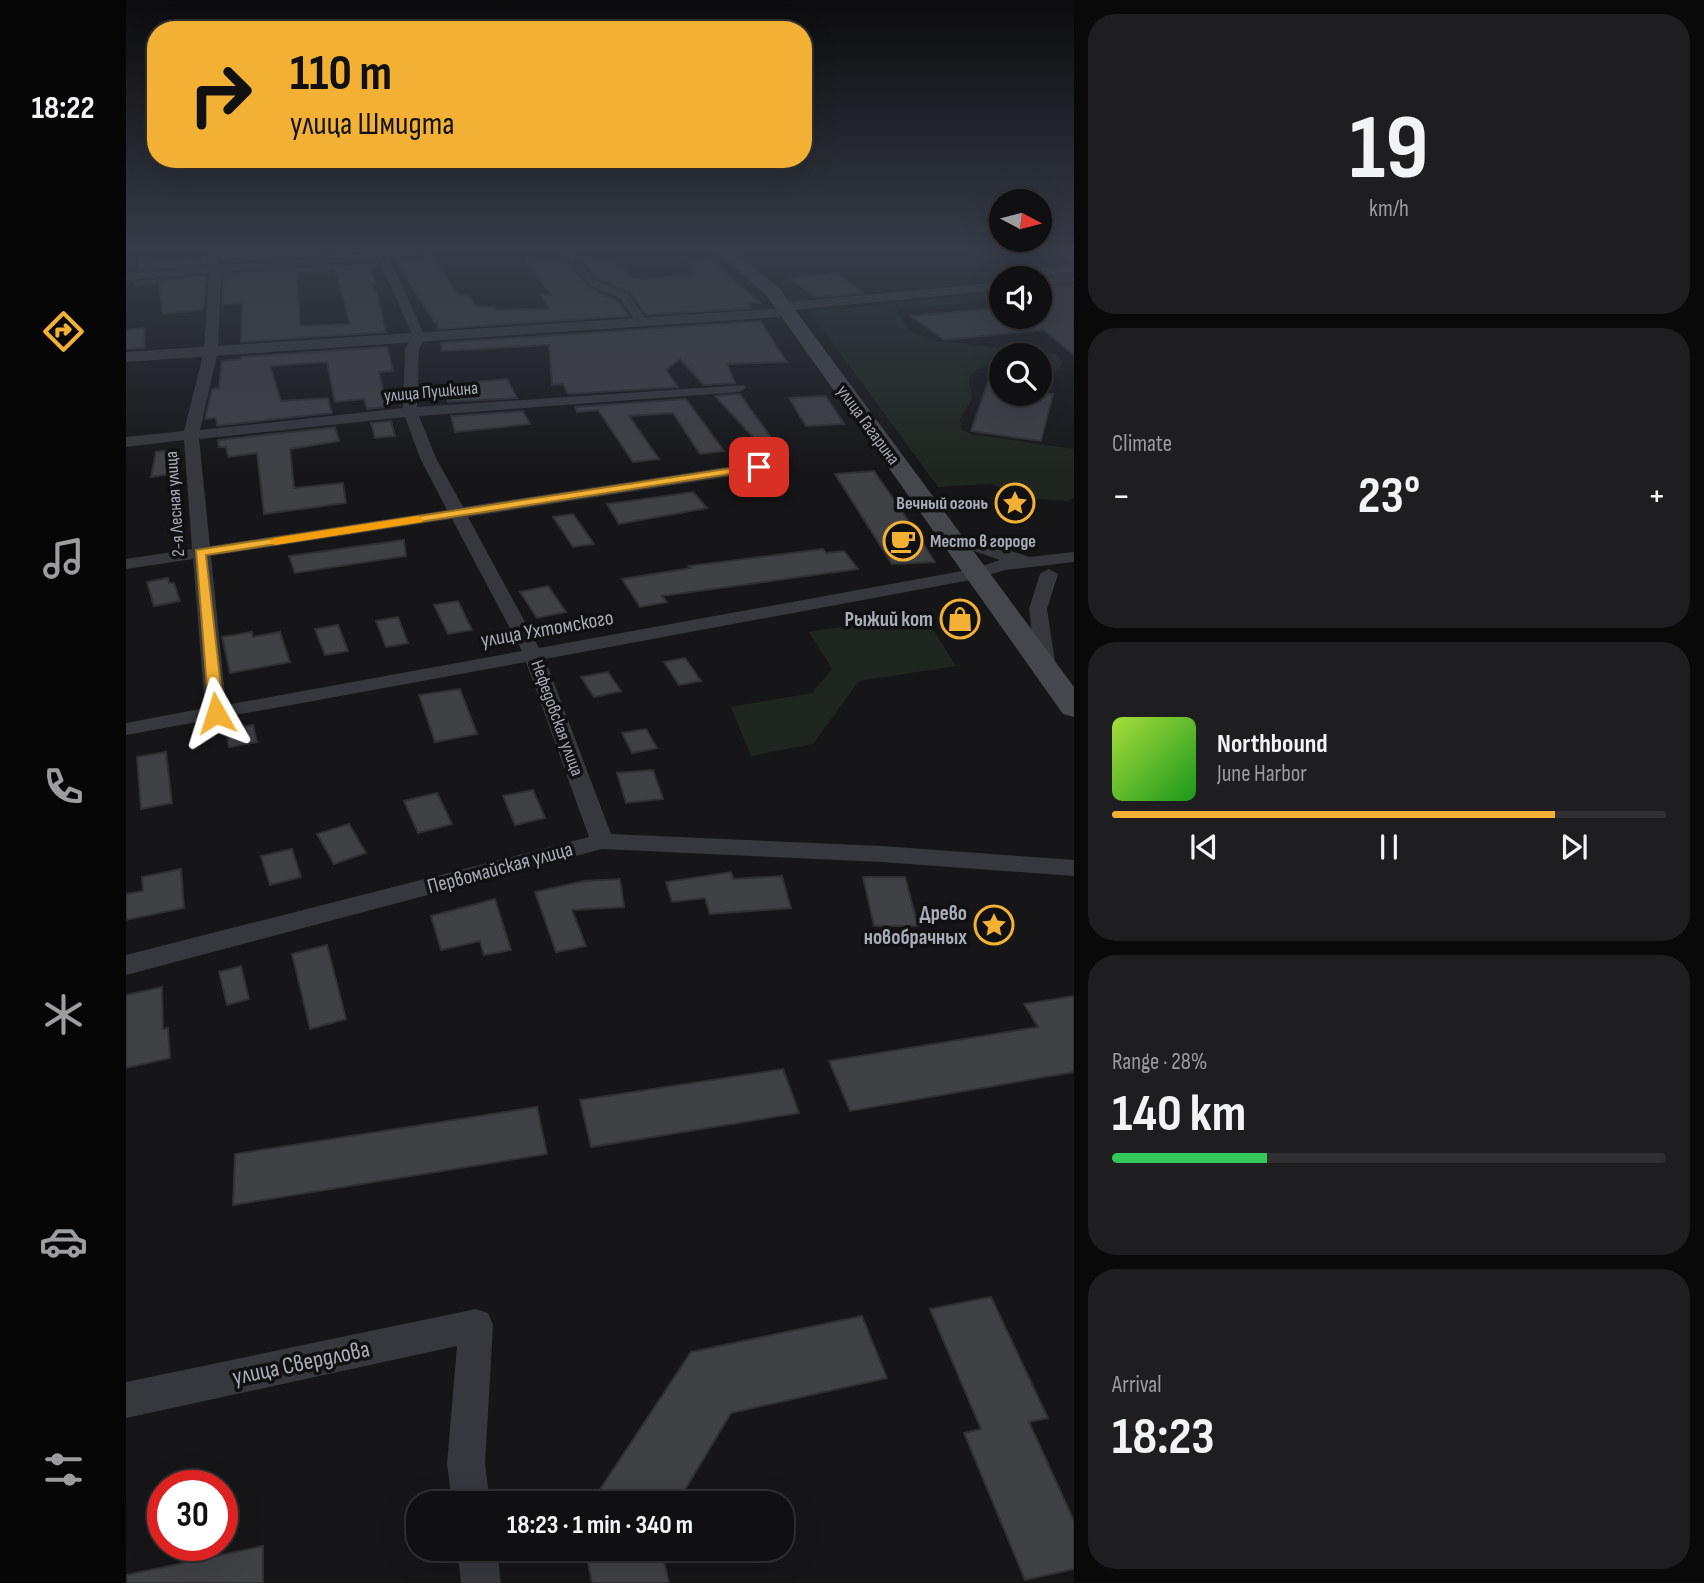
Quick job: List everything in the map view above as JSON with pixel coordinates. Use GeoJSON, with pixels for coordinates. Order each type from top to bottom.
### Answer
{"type":"FeatureCollection","features":[{"type":"Feature","properties":{"kind":"main road","name":"улица Гагарина"},"geometry":{"type":"LineString","coordinates":[[796,326],[1074,708]]}},
{"type":"Feature","properties":{"kind":"street","name":"2-я Лесная улица"},"geometry":{"type":"LineString","coordinates":[[212,326],[211,351],[191,435],[216,713]]}},
{"type":"Feature","properties":{"kind":"street"},"geometry":{"type":"LineString","coordinates":[[414,326],[419,337]]}},
{"type":"Feature","properties":{"kind":"street"},"geometry":{"type":"LineString","coordinates":[[126,357],[584,326]]}},
{"type":"Feature","properties":{"kind":"street","name":"Нефедовская улица"},"geometry":{"type":"LineString","coordinates":[[419,337],[412,349],[410,412],[428,458],[456,514],[533,654],[602,841]]}},
{"type":"Feature","properties":{"kind":"street","name":"улица Пушкина"},"geometry":{"type":"LineString","coordinates":[[126,442],[410,412],[739,387]]}},
{"type":"Feature","properties":{"kind":"street"},"geometry":{"type":"LineString","coordinates":[[126,564],[759,467]]}},
{"type":"Feature","properties":{"kind":"street"},"geometry":{"type":"LineString","coordinates":[[948,536],[1008,557],[1074,572]]}},
{"type":"Feature","properties":{"kind":"street"},"geometry":{"type":"LineString","coordinates":[[1046,567],[1074,557]]}},
{"type":"Feature","properties":{"kind":"street"},"geometry":{"type":"LineString","coordinates":[[1046,567],[1038,609],[1046,669]]}},
{"type":"Feature","properties":{"kind":"street","name":"улица Ухтомского"},"geometry":{"type":"LineString","coordinates":[[126,729],[976,574],[1020,578],[1046,567]]}},
{"type":"Feature","properties":{"kind":"street","name":"Первомайская улица"},"geometry":{"type":"LineString","coordinates":[[126,965],[602,841],[882,854],[1074,869]]}},
{"type":"Feature","properties":{"kind":"street","name":"улица Свердлова"},"geometry":{"type":"LineString","coordinates":[[126,1400],[476,1325],[466,1464],[469,1491]]}},
{"type":"Feature","properties":{"kind":"street"},"geometry":{"type":"LineString","coordinates":[[478,1561],[481,1583]]}},
{"type":"Feature","properties":{"kind":"shaded area"},"geometry":{"type":"Polygon","coordinates":[[[820,326],[906,326],[910,331],[938,341],[989,347],[989,365],[976,370],[969,378],[972,399],[960,419],[961,429],[971,434],[1074,449],[1074,498],[1068,501],[1025,498],[992,484],[938,487],[820,326]]]}},
{"type":"Feature","properties":{"kind":"shaded area"},"geometry":{"type":"Polygon","coordinates":[[[1052,353],[1057,354],[1063,363],[1057,371],[1052,370],[1052,353]]]}},
{"type":"Feature","properties":{"kind":"shaded area"},"geometry":{"type":"Polygon","coordinates":[[[923,613],[956,666],[859,681],[813,744],[751,756],[731,707],[812,693],[832,669],[809,632],[923,613]]]}},
{"type":"Feature","properties":{"kind":"building"},"geometry":{"type":"Polygon","coordinates":[[[241,326],[385,326],[386,332],[241,342],[241,326]]]}},
{"type":"Feature","properties":{"kind":"building"},"geometry":{"type":"Polygon","coordinates":[[[438,326],[484,326],[438,329],[438,326]]]}},
{"type":"Feature","properties":{"kind":"building"},"geometry":{"type":"Polygon","coordinates":[[[689,326],[763,326],[787,362],[727,364],[735,383],[704,385],[680,359],[666,370],[678,387],[568,394],[563,384],[552,385],[549,345],[442,351],[441,343],[689,326]]]}},
{"type":"Feature","properties":{"kind":"building"},"geometry":{"type":"Polygon","coordinates":[[[925,326],[1052,329],[1052,326],[1074,326],[1074,355],[1043,330],[944,340],[925,326]]]}},
{"type":"Feature","properties":{"kind":"building"},"geometry":{"type":"Polygon","coordinates":[[[144,328],[145,348],[126,349],[126,330],[144,328]]]}},
{"type":"Feature","properties":{"kind":"building"},"geometry":{"type":"Polygon","coordinates":[[[387,347],[393,371],[379,372],[387,407],[367,409],[364,399],[335,402],[327,362],[270,366],[281,401],[328,398],[332,413],[217,426],[216,418],[205,419],[212,389],[219,388],[222,361],[241,357],[387,347]]]}},
{"type":"Feature","properties":{"kind":"building"},"geometry":{"type":"Polygon","coordinates":[[[507,379],[517,398],[448,402],[444,385],[507,379]]]}},
{"type":"Feature","properties":{"kind":"building"},"geometry":{"type":"Polygon","coordinates":[[[989,379],[989,406],[1050,406],[1041,441],[971,431],[989,379]]]}},
{"type":"Feature","properties":{"kind":"building"},"geometry":{"type":"Polygon","coordinates":[[[740,394],[775,443],[766,451],[715,396],[740,394]]]}},
{"type":"Feature","properties":{"kind":"building"},"geometry":{"type":"Polygon","coordinates":[[[826,396],[844,424],[806,426],[789,398],[826,396]]]}},
{"type":"Feature","properties":{"kind":"building"},"geometry":{"type":"Polygon","coordinates":[[[686,399],[724,451],[700,454],[673,413],[629,416],[659,459],[633,462],[598,410],[577,412],[575,407],[686,399]]]}},
{"type":"Feature","properties":{"kind":"building"},"geometry":{"type":"Polygon","coordinates":[[[523,411],[530,424],[455,432],[451,416],[523,411]]]}},
{"type":"Feature","properties":{"kind":"building"},"geometry":{"type":"Polygon","coordinates":[[[391,421],[395,436],[375,438],[371,423],[391,421]]]}},
{"type":"Feature","properties":{"kind":"building"},"geometry":{"type":"Polygon","coordinates":[[[335,427],[339,441],[290,449],[294,488],[343,483],[346,503],[264,514],[257,453],[228,457],[226,447],[219,447],[218,440],[335,427]]]}},
{"type":"Feature","properties":{"kind":"building"},"geometry":{"type":"Polygon","coordinates":[[[172,450],[172,474],[151,477],[156,452],[172,450]]]}},
{"type":"Feature","properties":{"kind":"building"},"geometry":{"type":"Polygon","coordinates":[[[874,471],[935,562],[892,564],[835,474],[874,471]]]}},
{"type":"Feature","properties":{"kind":"building"},"geometry":{"type":"Polygon","coordinates":[[[693,492],[707,508],[619,524],[607,504],[693,492]]]}},
{"type":"Feature","properties":{"kind":"building"},"geometry":{"type":"Polygon","coordinates":[[[573,514],[594,544],[573,547],[553,517],[573,514]]]}},
{"type":"Feature","properties":{"kind":"building"},"geometry":{"type":"Polygon","coordinates":[[[404,540],[406,556],[295,573],[289,556],[404,540]]]}},
{"type":"Feature","properties":{"kind":"building"},"geometry":{"type":"Polygon","coordinates":[[[823,549],[826,553],[844,551],[858,569],[662,596],[667,602],[640,607],[622,579],[691,568],[689,566],[823,549]]]}},
{"type":"Feature","properties":{"kind":"building"},"geometry":{"type":"Polygon","coordinates":[[[168,578],[169,583],[174,583],[180,601],[154,606],[147,582],[168,578]]]}},
{"type":"Feature","properties":{"kind":"building"},"geometry":{"type":"Polygon","coordinates":[[[548,586],[566,612],[537,618],[520,592],[548,586]]]}},
{"type":"Feature","properties":{"kind":"building"},"geometry":{"type":"Polygon","coordinates":[[[458,601],[472,630],[448,634],[434,605],[458,601]]]}},
{"type":"Feature","properties":{"kind":"building"},"geometry":{"type":"Polygon","coordinates":[[[398,617],[408,643],[386,647],[376,621],[398,617]]]}},
{"type":"Feature","properties":{"kind":"building"},"geometry":{"type":"Polygon","coordinates":[[[338,625],[348,651],[325,655],[315,629],[338,625]]]}},
{"type":"Feature","properties":{"kind":"building"},"geometry":{"type":"Polygon","coordinates":[[[252,632],[253,637],[280,632],[290,662],[230,673],[222,637],[252,632]]]}},
{"type":"Feature","properties":{"kind":"building"},"geometry":{"type":"Polygon","coordinates":[[[685,658],[701,681],[679,685],[664,662],[685,658]]]}},
{"type":"Feature","properties":{"kind":"building"},"geometry":{"type":"Polygon","coordinates":[[[608,672],[621,691],[594,697],[581,677],[608,672]]]}},
{"type":"Feature","properties":{"kind":"building"},"geometry":{"type":"Polygon","coordinates":[[[460,689],[477,734],[435,742],[419,695],[460,689]]]}},
{"type":"Feature","properties":{"kind":"building"},"geometry":{"type":"Polygon","coordinates":[[[253,725],[257,742],[229,747],[226,730],[253,725]]]}},
{"type":"Feature","properties":{"kind":"building"},"geometry":{"type":"Polygon","coordinates":[[[646,729],[657,748],[632,753],[622,733],[646,729]]]}},
{"type":"Feature","properties":{"kind":"building"},"geometry":{"type":"Polygon","coordinates":[[[166,752],[172,803],[141,809],[137,757],[166,752]]]}},
{"type":"Feature","properties":{"kind":"building"},"geometry":{"type":"Polygon","coordinates":[[[653,770],[663,799],[626,803],[617,773],[653,770]]]}},
{"type":"Feature","properties":{"kind":"building"},"geometry":{"type":"Polygon","coordinates":[[[533,790],[545,818],[515,825],[503,796],[533,790]]]}},
{"type":"Feature","properties":{"kind":"building"},"geometry":{"type":"Polygon","coordinates":[[[437,793],[452,824],[418,833],[404,801],[437,793]]]}},
{"type":"Feature","properties":{"kind":"building"},"geometry":{"type":"Polygon","coordinates":[[[349,824],[366,853],[334,864],[317,834],[349,824]]]}},
{"type":"Feature","properties":{"kind":"building"},"geometry":{"type":"Polygon","coordinates":[[[292,849],[301,877],[270,885],[261,856],[292,849]]]}},
{"type":"Feature","properties":{"kind":"building"},"geometry":{"type":"Polygon","coordinates":[[[181,869],[184,908],[126,920],[126,894],[143,891],[142,877],[181,869]]]}},
{"type":"Feature","properties":{"kind":"building"},"geometry":{"type":"Polygon","coordinates":[[[731,872],[733,879],[782,876],[791,908],[710,914],[705,898],[672,902],[666,882],[731,872]]]}},
{"type":"Feature","properties":{"kind":"building"},"geometry":{"type":"Polygon","coordinates":[[[863,877],[905,877],[918,926],[874,926],[863,877]]]}},
{"type":"Feature","properties":{"kind":"building"},"geometry":{"type":"Polygon","coordinates":[[[620,879],[624,907],[572,910],[586,946],[556,952],[535,892],[584,881],[620,879]]]}},
{"type":"Feature","properties":{"kind":"building"},"geometry":{"type":"Polygon","coordinates":[[[495,899],[511,950],[484,955],[480,941],[441,950],[431,916],[495,899]]]}},
{"type":"Feature","properties":{"kind":"building"},"geometry":{"type":"Polygon","coordinates":[[[327,945],[346,1019],[310,1029],[292,954],[327,945]]]}},
{"type":"Feature","properties":{"kind":"building"},"geometry":{"type":"Polygon","coordinates":[[[241,966],[249,999],[227,1005],[219,972],[241,966]]]}},
{"type":"Feature","properties":{"kind":"building"},"geometry":{"type":"Polygon","coordinates":[[[162,987],[163,1029],[168,1028],[170,1058],[126,1068],[126,995],[162,987]]]}},
{"type":"Feature","properties":{"kind":"building"},"geometry":{"type":"Polygon","coordinates":[[[1074,996],[1074,1072],[850,1111],[829,1061],[1038,1027],[1024,1004],[1074,996]]]}},
{"type":"Feature","properties":{"kind":"building"},"geometry":{"type":"Polygon","coordinates":[[[783,1069],[799,1113],[591,1147],[580,1100],[783,1069]]]}},
{"type":"Feature","properties":{"kind":"building"},"geometry":{"type":"Polygon","coordinates":[[[537,1107],[547,1154],[233,1205],[235,1154],[537,1107]]]}},
{"type":"Feature","properties":{"kind":"building"},"geometry":{"type":"Polygon","coordinates":[[[991,1297],[1048,1418],[1029,1422],[1074,1521],[1074,1569],[1025,1580],[964,1433],[981,1429],[930,1309],[991,1297]]]}},
{"type":"Feature","properties":{"kind":"building"},"geometry":{"type":"Polygon","coordinates":[[[862,1316],[887,1378],[731,1413],[684,1491],[599,1491],[691,1352],[862,1316]]]}},
{"type":"Feature","properties":{"kind":"building"},"geometry":{"type":"Polygon","coordinates":[[[263,1546],[263,1583],[127,1583],[126,1575],[192,1561],[238,1561],[238,1551],[263,1546]]]}},
{"type":"Feature","properties":{"kind":"building"},"geometry":{"type":"Polygon","coordinates":[[[587,1561],[664,1561],[669,1583],[592,1583],[587,1561]]]}},
{"type":"Feature","properties":{"kind":"slow traffic"},"geometry":{"type":"LineString","coordinates":[[275,541],[418,520]]}},
{"type":"Feature","properties":{"kind":"place","name":"Вечный огонь"},"geometry":{"type":"Point","coordinates":[1015,503]}},
{"type":"Feature","properties":{"kind":"place","name":"Место в городе"},"geometry":{"type":"Point","coordinates":[903,541]}},
{"type":"Feature","properties":{"kind":"place","name":"Рыжий кот"},"geometry":{"type":"Point","coordinates":[960,619]}},
{"type":"Feature","properties":{"kind":"place","name":"Древо новобрачных"},"geometry":{"type":"Point","coordinates":[994,925]}},
{"type":"Feature","properties":{"kind":"route"},"geometry":{"type":"LineString","coordinates":[[216,713],[200,553],[759,467]]}}]}
